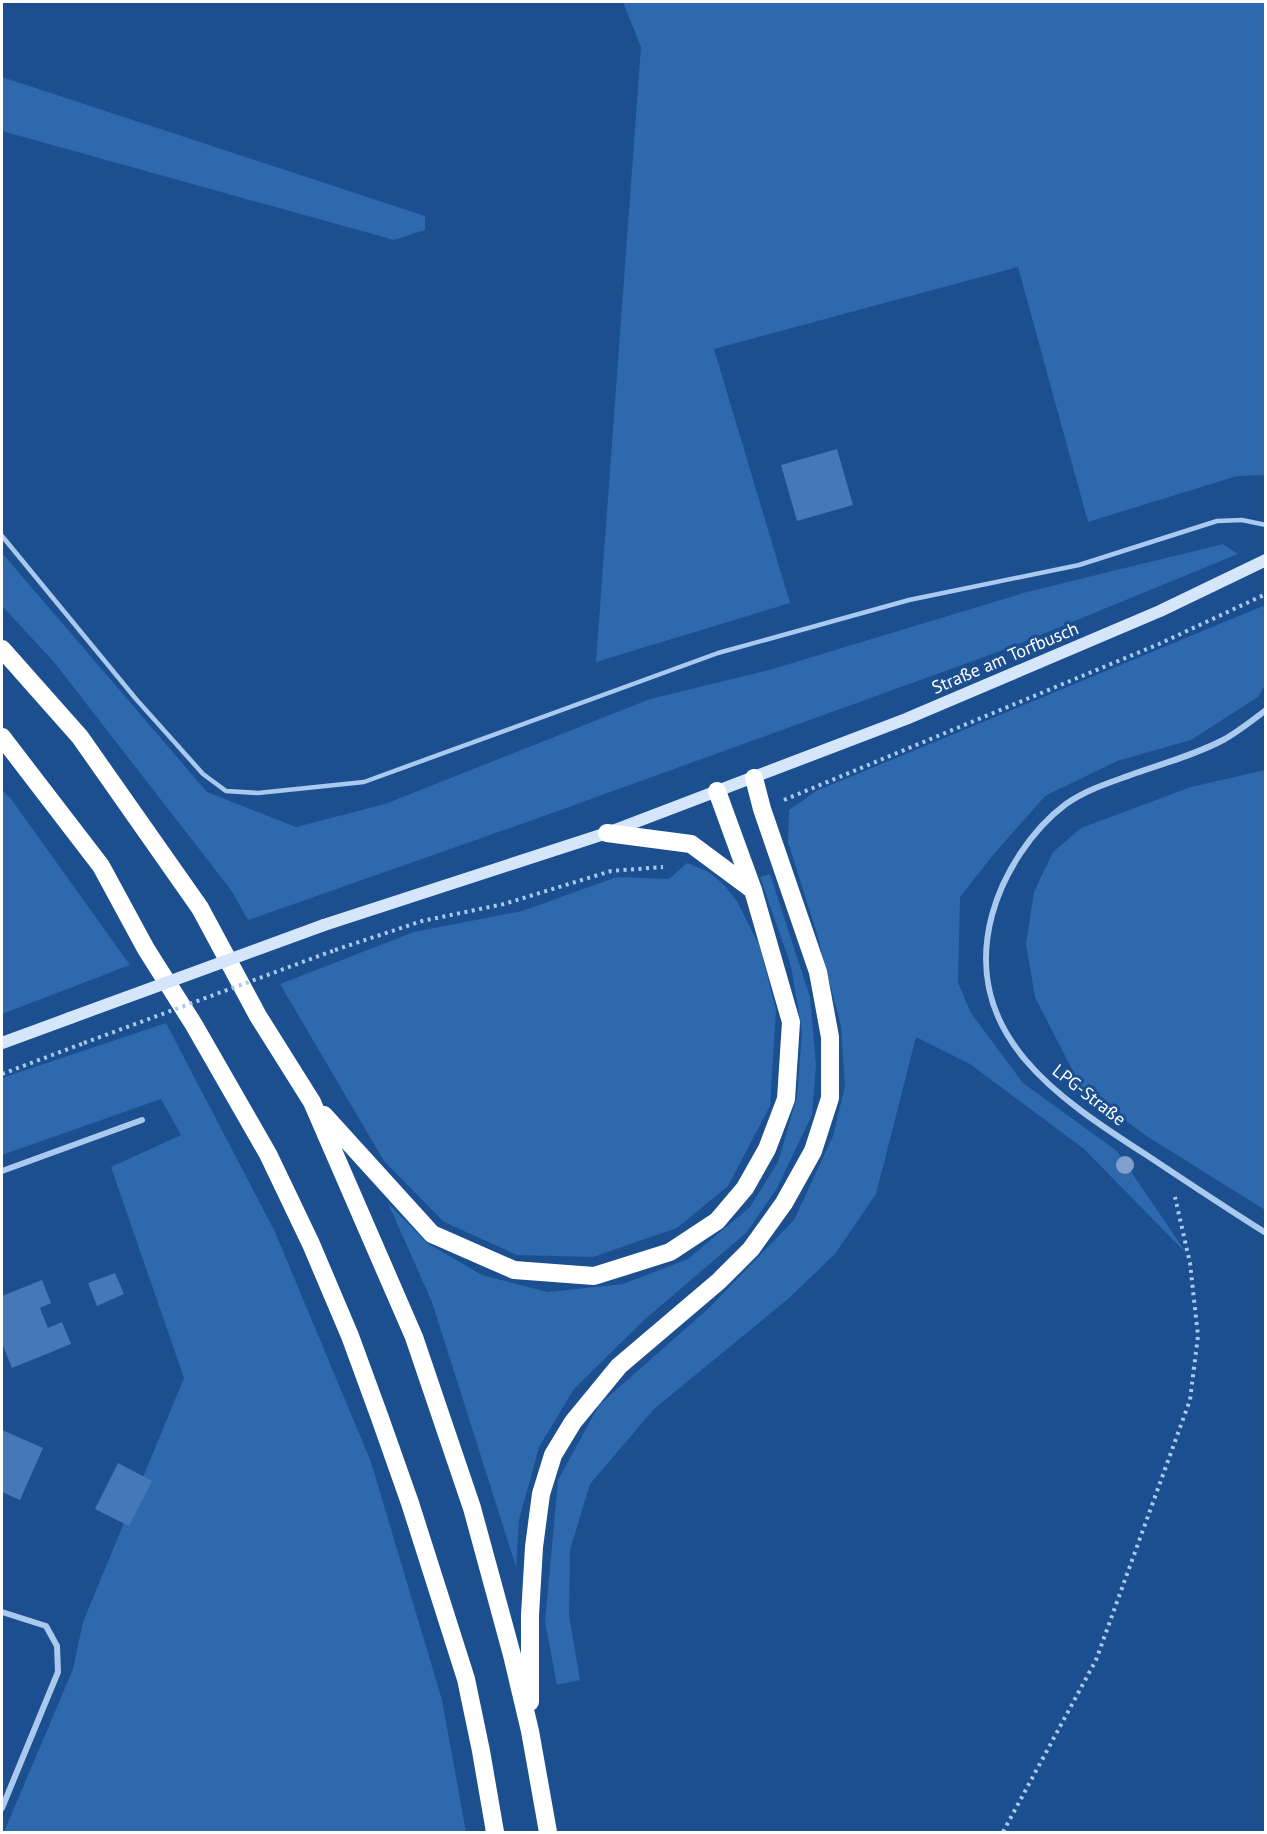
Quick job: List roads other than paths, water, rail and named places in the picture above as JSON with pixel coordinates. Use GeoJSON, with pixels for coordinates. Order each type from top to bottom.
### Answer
{"type":"FeatureCollection","features":[{"type":"Feature","properties":{"kind":"highway"},"geometry":{"type":"LineString","coordinates":[[2,649],[80,737],[200,908],[258,1016],[312,1102],[417,1347],[472,1508],[530,1731],[548,1833]]}},
{"type":"Feature","properties":{"kind":"highway"},"geometry":{"type":"LineString","coordinates":[[2,737],[101,866],[146,949],[194,1025],[268,1154],[311,1244],[350,1336],[380,1418],[414,1514],[466,1679],[495,1833]]}},
{"type":"Feature","properties":{"kind":"highway"},"geometry":{"type":"LineString","coordinates":[[2,746],[18,757]]}},
{"type":"Feature","properties":{"kind":"highway"},"geometry":{"type":"LineString","coordinates":[[530,1731],[530,1615],[534,1547],[541,1494],[552,1455],[573,1422],[619,1366],[719,1281],[752,1249],[784,1203],[813,1151],[830,1098],[830,1037],[818,972],[762,809],[754,778]]}},
{"type":"Feature","properties":{"kind":"highway"},"geometry":{"type":"LineString","coordinates":[[312,1102],[432,1234],[514,1270],[594,1276],[670,1252],[717,1221],[745,1188],[767,1149],[786,1100],[791,1022],[753,890],[717,791]]}},
{"type":"Feature","properties":{"kind":"highway"},"geometry":{"type":"LineString","coordinates":[[607,833],[691,844],[753,890]]}},
{"type":"Feature","properties":{"kind":"street","name":"Straße am Torfbusch"},"geometry":{"type":"LineString","coordinates":[[2,1043],[324,925],[607,833],[754,778],[906,719],[1161,611],[1265,561]]}},
{"type":"Feature","properties":{"kind":"street","name":"LPG-Straße"},"geometry":{"type":"LineString","coordinates":[[1266,710],[1224,739],[1177,759],[1093,789],[1066,804],[1044,823],[1006,874],[988,927],[986,950],[987,979],[994,1010],[1010,1039],[1031,1067],[1052,1089],[1087,1117],[1266,1233]]}},
{"type":"Feature","properties":{"kind":"street"},"geometry":{"type":"LineString","coordinates":[[2,1171],[142,1120]]}},
{"type":"Feature","properties":{"kind":"street"},"geometry":{"type":"LineString","coordinates":[[2,1612],[46,1626],[57,1646],[58,1672],[2,1808]]}},
{"type":"Feature","properties":{"kind":"lane"},"geometry":{"type":"LineString","coordinates":[[2,536],[136,699],[203,774],[226,791],[258,794],[364,782],[718,653],[909,600],[1079,565],[1217,521],[1242,520],[1266,525]]}}]}
